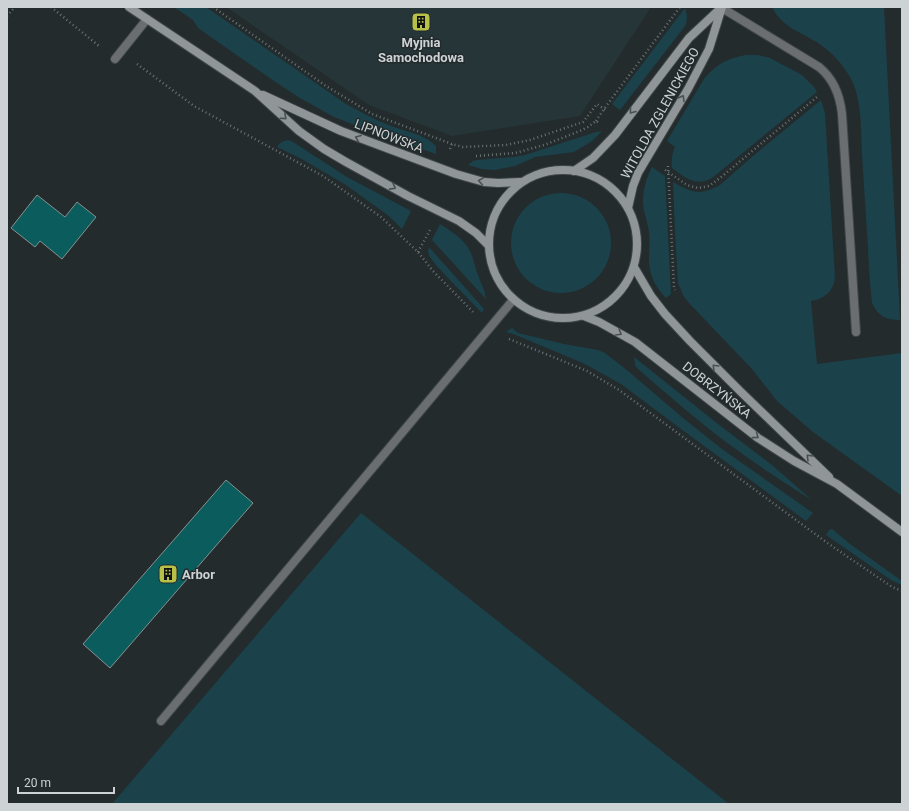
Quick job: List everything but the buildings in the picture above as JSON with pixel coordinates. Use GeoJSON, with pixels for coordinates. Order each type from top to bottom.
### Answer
{"type":"FeatureCollection","features":[{"type":"Feature","properties":{"kind":"main road","name":"LIPNOWSKA"},"geometry":{"type":"LineString","coordinates":[[129,7],[255,91],[341,131],[456,174],[484,182],[520,182]]}},
{"type":"Feature","properties":{"kind":"main road","name":"WITOLDA ZGLENICKIEGO"},"geometry":{"type":"LineString","coordinates":[[574,171],[593,158],[607,144],[688,38],[722,7]]}},
{"type":"Feature","properties":{"kind":"main road","name":"WITOLDA ZGLENICKIEGO"},"geometry":{"type":"LineString","coordinates":[[628,208],[633,186],[638,173],[688,89],[709,49],[722,7]]}},
{"type":"Feature","properties":{"kind":"main road","name":"LIPNOWSKA"},"geometry":{"type":"LineString","coordinates":[[255,91],[299,131],[324,149],[408,196],[459,221],[476,233],[488,245]]}},
{"type":"Feature","properties":{"kind":"main road"},"geometry":{"type":"LineString","coordinates":[[546,171],[574,171],[603,180],[613,188],[628,208],[637,236],[637,252],[634,267],[626,285],[605,306],[584,316],[570,318],[551,317],[529,311],[513,300],[503,288],[491,260],[488,245],[490,232],[496,211],[509,192],[520,182],[546,171]]}},
{"type":"Feature","properties":{"kind":"main road","name":"DOBRZYŃSKA"},"geometry":{"type":"LineString","coordinates":[[634,267],[651,296],[665,314],[740,392],[836,484],[902,532]]}},
{"type":"Feature","properties":{"kind":"main road","name":"DOBRZYŃSKA"},"geometry":{"type":"LineString","coordinates":[[584,316],[599,322],[635,342],[758,438],[794,462],[836,484]]}},
{"type":"Feature","properties":{"kind":"lane"},"geometry":{"type":"LineString","coordinates":[[722,7],[819,67],[828,76],[836,88],[841,103],[842,114],[856,332]]}},
{"type":"Feature","properties":{"kind":"lane"},"geometry":{"type":"LineString","coordinates":[[115,59],[147,20]]}},
{"type":"Feature","properties":{"kind":"lane"},"geometry":{"type":"LineString","coordinates":[[161,721],[513,300]]}},
{"type":"Feature","properties":{"kind":"path"},"geometry":{"type":"LineString","coordinates":[[7,16],[15,7]]}},
{"type":"Feature","properties":{"kind":"path"},"geometry":{"type":"LineString","coordinates":[[51,7],[115,59]]}},
{"type":"Feature","properties":{"kind":"path"},"geometry":{"type":"LineString","coordinates":[[213,7],[326,86],[372,114],[452,144]]}},
{"type":"Feature","properties":{"kind":"path"},"geometry":{"type":"LineString","coordinates":[[596,121],[680,7]]}},
{"type":"Feature","properties":{"kind":"path"},"geometry":{"type":"LineString","coordinates":[[120,52],[194,106],[323,176],[380,217],[418,252],[455,294],[490,327],[502,336],[587,371],[619,390],[826,542],[892,587],[902,591]]}},
{"type":"Feature","properties":{"kind":"shaded area"},"geometry":{"type":"Polygon","coordinates":[[[174,7],[206,7],[346,104],[385,124],[415,134],[432,142],[436,146],[436,154],[334,117],[300,98],[198,28],[193,20],[174,7]]]}},
{"type":"Feature","properties":{"kind":"shaded area"},"geometry":{"type":"Polygon","coordinates":[[[226,7],[651,7],[580,116],[452,136],[369,105],[226,7]]]}},
{"type":"Feature","properties":{"kind":"shaded area"},"geometry":{"type":"Polygon","coordinates":[[[772,7],[884,7],[900,320],[883,316],[877,311],[872,303],[861,125],[859,104],[854,85],[834,55],[821,45],[787,25],[776,14],[772,7]]]}},
{"type":"Feature","properties":{"kind":"shaded area"},"geometry":{"type":"Polygon","coordinates":[[[685,8],[687,21],[685,26],[620,110],[612,104],[685,8]]]}},
{"type":"Feature","properties":{"kind":"shaded area"},"geometry":{"type":"Polygon","coordinates":[[[746,55],[758,55],[770,58],[802,75],[817,92],[712,178],[701,182],[691,180],[672,168],[672,157],[675,147],[667,141],[704,79],[722,63],[733,58],[746,55]]]}},
{"type":"Feature","properties":{"kind":"shaded area"},"geometry":{"type":"Polygon","coordinates":[[[821,100],[825,113],[835,278],[830,291],[824,297],[811,301],[817,364],[902,353],[902,496],[813,432],[777,401],[752,369],[689,303],[683,295],[678,283],[673,182],[686,189],[696,192],[707,191],[720,185],[821,100]]]}},
{"type":"Feature","properties":{"kind":"shaded area"},"geometry":{"type":"Polygon","coordinates":[[[602,131],[592,141],[574,152],[535,157],[515,166],[494,170],[482,169],[468,165],[477,160],[525,155],[602,131]]]}},
{"type":"Feature","properties":{"kind":"shaded area"},"geometry":{"type":"Polygon","coordinates":[[[288,140],[347,177],[411,211],[402,229],[389,216],[346,185],[300,158],[277,147],[281,142],[288,140]]]}},
{"type":"Feature","properties":{"kind":"shaded area"},"geometry":{"type":"Polygon","coordinates":[[[652,167],[665,176],[671,294],[666,298],[654,281],[649,266],[649,232],[643,205],[643,194],[647,178],[652,167]]]}},
{"type":"Feature","properties":{"kind":"shaded area"},"geometry":{"type":"Polygon","coordinates":[[[561,193],[571,194],[589,201],[603,215],[610,233],[610,253],[603,271],[589,285],[571,292],[561,293],[551,292],[533,285],[519,271],[512,253],[511,243],[512,233],[519,215],[533,201],[551,194],[561,193]]]}},
{"type":"Feature","properties":{"kind":"shaded area"},"geometry":{"type":"Polygon","coordinates":[[[440,224],[461,239],[467,246],[473,257],[486,299],[432,240],[440,224]]]}},
{"type":"Feature","properties":{"kind":"shaded area"},"geometry":{"type":"Polygon","coordinates":[[[429,247],[484,309],[482,313],[436,265],[428,252],[429,247]]]}},
{"type":"Feature","properties":{"kind":"shaded area"},"geometry":{"type":"Polygon","coordinates":[[[512,328],[518,333],[598,350],[605,353],[722,449],[813,513],[806,521],[621,384],[585,364],[506,332],[512,328]]]}},
{"type":"Feature","properties":{"kind":"shaded area"},"geometry":{"type":"Polygon","coordinates":[[[634,357],[772,465],[812,500],[758,465],[703,424],[637,368],[634,357]]]}},
{"type":"Feature","properties":{"kind":"shaded area"},"geometry":{"type":"Polygon","coordinates":[[[361,513],[729,804],[112,804],[361,513]]]}},
{"type":"Feature","properties":{"kind":"shaded area"},"geometry":{"type":"Polygon","coordinates":[[[832,529],[850,544],[902,581],[902,585],[891,580],[826,535],[829,530],[832,529]]]}},
{"type":"Feature","properties":{"kind":"place","name":"Myjnia Samochodowa"},"geometry":{"type":"Point","coordinates":[421,22]}},
{"type":"Feature","properties":{"kind":"place","name":"Arbor"},"geometry":{"type":"Point","coordinates":[168,574]}}]}
